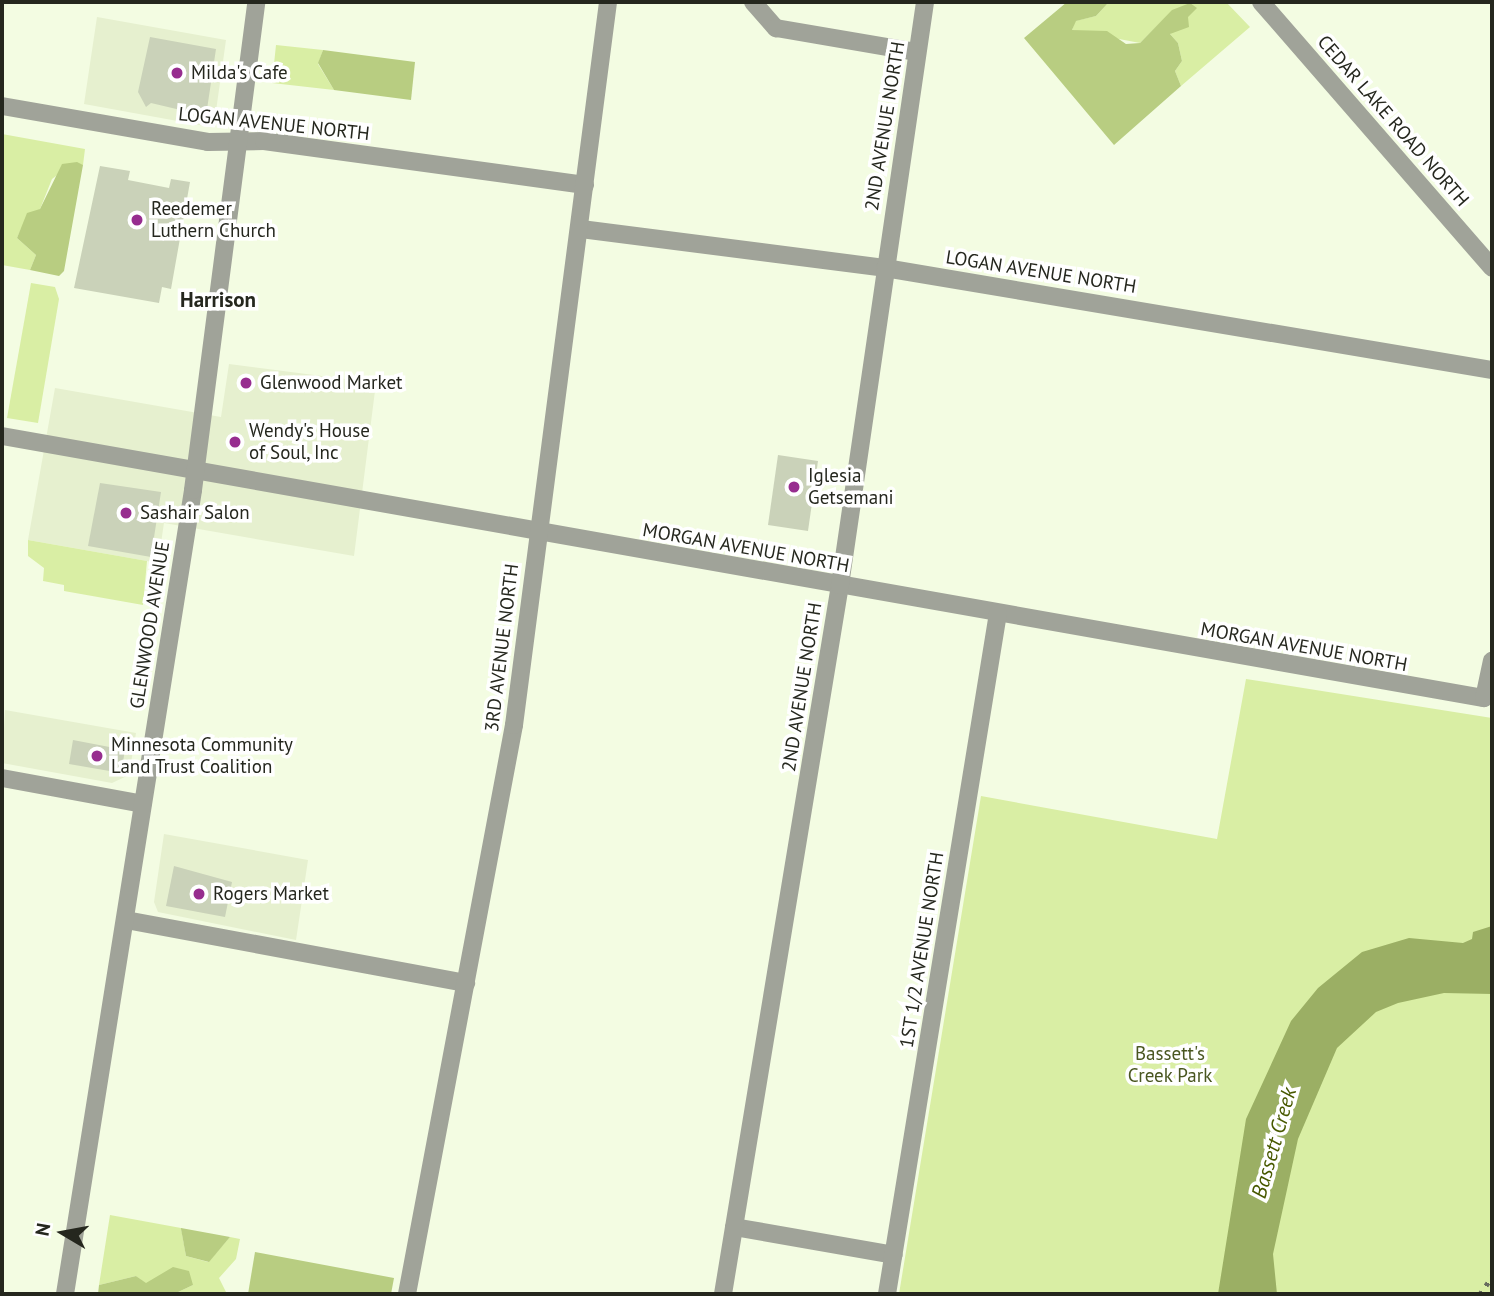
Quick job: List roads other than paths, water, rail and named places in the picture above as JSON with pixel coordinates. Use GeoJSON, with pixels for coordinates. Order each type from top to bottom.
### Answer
{"type":"FeatureCollection","features":[{"type":"Feature","properties":{"kind":"street","name":"GLENWOOD AVENUE"},"geometry":{"type":"LineString","coordinates":[[65,1294],[195,470],[256,2]]}},
{"type":"Feature","properties":{"kind":"street","name":"3RD AVENUE NORTH"},"geometry":{"type":"LineString","coordinates":[[407,1294],[514,725],[608,2]]}},
{"type":"Feature","properties":{"kind":"street"},"geometry":{"type":"LineString","coordinates":[[753,2],[776,28],[918,51]]}},
{"type":"Feature","properties":{"kind":"street","name":"2ND AVENUE NORTH"},"geometry":{"type":"LineString","coordinates":[[723,1294],[840,585],[925,2]]}},
{"type":"Feature","properties":{"kind":"street","name":"CEDAR LAKE ROAD NORTH"},"geometry":{"type":"LineString","coordinates":[[1261,2],[1492,268]]}},
{"type":"Feature","properties":{"kind":"street","name":"LOGAN AVENUE NORTH"},"geometry":{"type":"LineString","coordinates":[[2,106],[208,142],[237,141],[585,185]]}},
{"type":"Feature","properties":{"kind":"street","name":"LOGAN AVENUE NORTH"},"geometry":{"type":"LineString","coordinates":[[580,229],[885,268],[1492,370]]}},
{"type":"Feature","properties":{"kind":"street","name":"MORGAN AVENUE NORTH"},"geometry":{"type":"LineString","coordinates":[[2,436],[537,534],[1484,698],[1492,661]]}},
{"type":"Feature","properties":{"kind":"street","name":"1ST 1/2 AVENUE NORTH"},"geometry":{"type":"LineString","coordinates":[[887,1294],[998,613]]}},
{"type":"Feature","properties":{"kind":"street"},"geometry":{"type":"LineString","coordinates":[[2,779],[143,804]]}},
{"type":"Feature","properties":{"kind":"street"},"geometry":{"type":"LineString","coordinates":[[126,920],[466,983]]}},
{"type":"Feature","properties":{"kind":"street"},"geometry":{"type":"LineString","coordinates":[[734,1227],[894,1255]]}},
{"type":"Feature","properties":{"kind":"water","name":"Bassett Creek"},"geometry":{"type":"Polygon","coordinates":[[[1492,926],[1492,994],[1444,993],[1398,1003],[1376,1012],[1337,1048],[1298,1139],[1273,1254],[1277,1294],[1218,1294],[1246,1119],[1291,1021],[1318,988],[1362,952],[1409,938],[1463,943],[1472,939],[1473,932],[1492,926]]]}},
{"type":"Feature","properties":{"kind":"railway"},"geometry":{"type":"LineString","coordinates":[[1480,1294],[1492,1277]]}},
{"type":"Feature","properties":{"kind":"place","name":"Milda's Cafe"},"geometry":{"type":"Point","coordinates":[177,73]}},
{"type":"Feature","properties":{"kind":"place","name":"Reedemer Luthern Church"},"geometry":{"type":"Point","coordinates":[137,220]}},
{"type":"Feature","properties":{"kind":"place","name":"Glenwood Market"},"geometry":{"type":"Point","coordinates":[246,383]}},
{"type":"Feature","properties":{"kind":"place","name":"Wendy's House of Soul, Inc"},"geometry":{"type":"Point","coordinates":[235,442]}},
{"type":"Feature","properties":{"kind":"place","name":"Iglesia Getsemani"},"geometry":{"type":"Point","coordinates":[794,487]}},
{"type":"Feature","properties":{"kind":"place","name":"Sashair Salon"},"geometry":{"type":"Point","coordinates":[126,513]}},
{"type":"Feature","properties":{"kind":"place","name":"Minnesota Community Land Trust Coalition"},"geometry":{"type":"Point","coordinates":[97,756]}},
{"type":"Feature","properties":{"kind":"place","name":"Rogers Market"},"geometry":{"type":"Point","coordinates":[199,894]}},
{"type":"Feature","properties":{"kind":"district","name":"Harrison"},"geometry":{"type":"Point","coordinates":[218,300]}},
{"type":"Feature","properties":{"kind":"park label","name":"Bassett's Creek Park"},"geometry":{"type":"Point","coordinates":[1170,1065]}}]}
